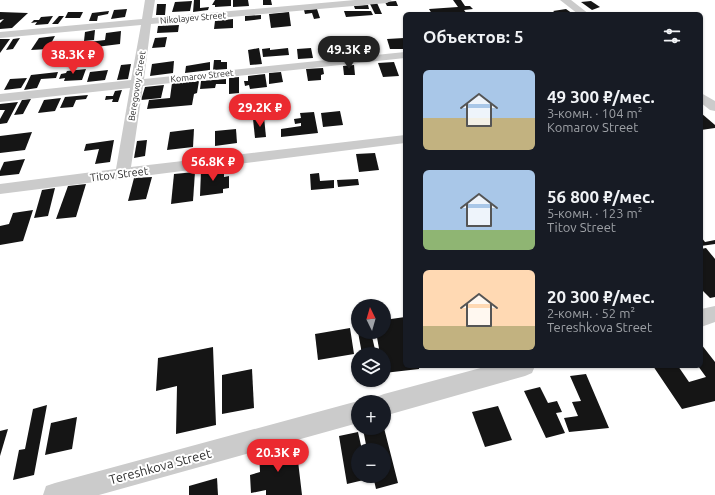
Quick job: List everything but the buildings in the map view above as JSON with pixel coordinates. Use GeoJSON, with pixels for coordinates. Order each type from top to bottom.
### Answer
{"type":"FeatureCollection","features":[{"type":"Feature","properties":{"kind":"street","name":"Beregovoy Street"},"geometry":{"type":"LineString","coordinates":[[123,173],[150,0]]}},
{"type":"Feature","properties":{"kind":"street","name":"Nikolayev Street"},"geometry":{"type":"LineString","coordinates":[[0,35],[387,0]]}},
{"type":"Feature","properties":{"kind":"street"},"geometry":{"type":"LineString","coordinates":[[565,0],[581,12]]}},
{"type":"Feature","properties":{"kind":"street","name":"Komarov Street"},"geometry":{"type":"LineString","coordinates":[[0,98],[403,55]]}},
{"type":"Feature","properties":{"kind":"street","name":"Titov Street"},"geometry":{"type":"LineString","coordinates":[[0,190],[403,138]]}},
{"type":"Feature","properties":{"kind":"street"},"geometry":{"type":"LineString","coordinates":[[703,317],[715,314]]}},
{"type":"Feature","properties":{"kind":"street"},"geometry":{"type":"LineString","coordinates":[[391,403],[518,368]]}},
{"type":"Feature","properties":{"kind":"street","name":"Tereshkova Street"},"geometry":{"type":"LineString","coordinates":[[55,495],[351,414]]}}]}
